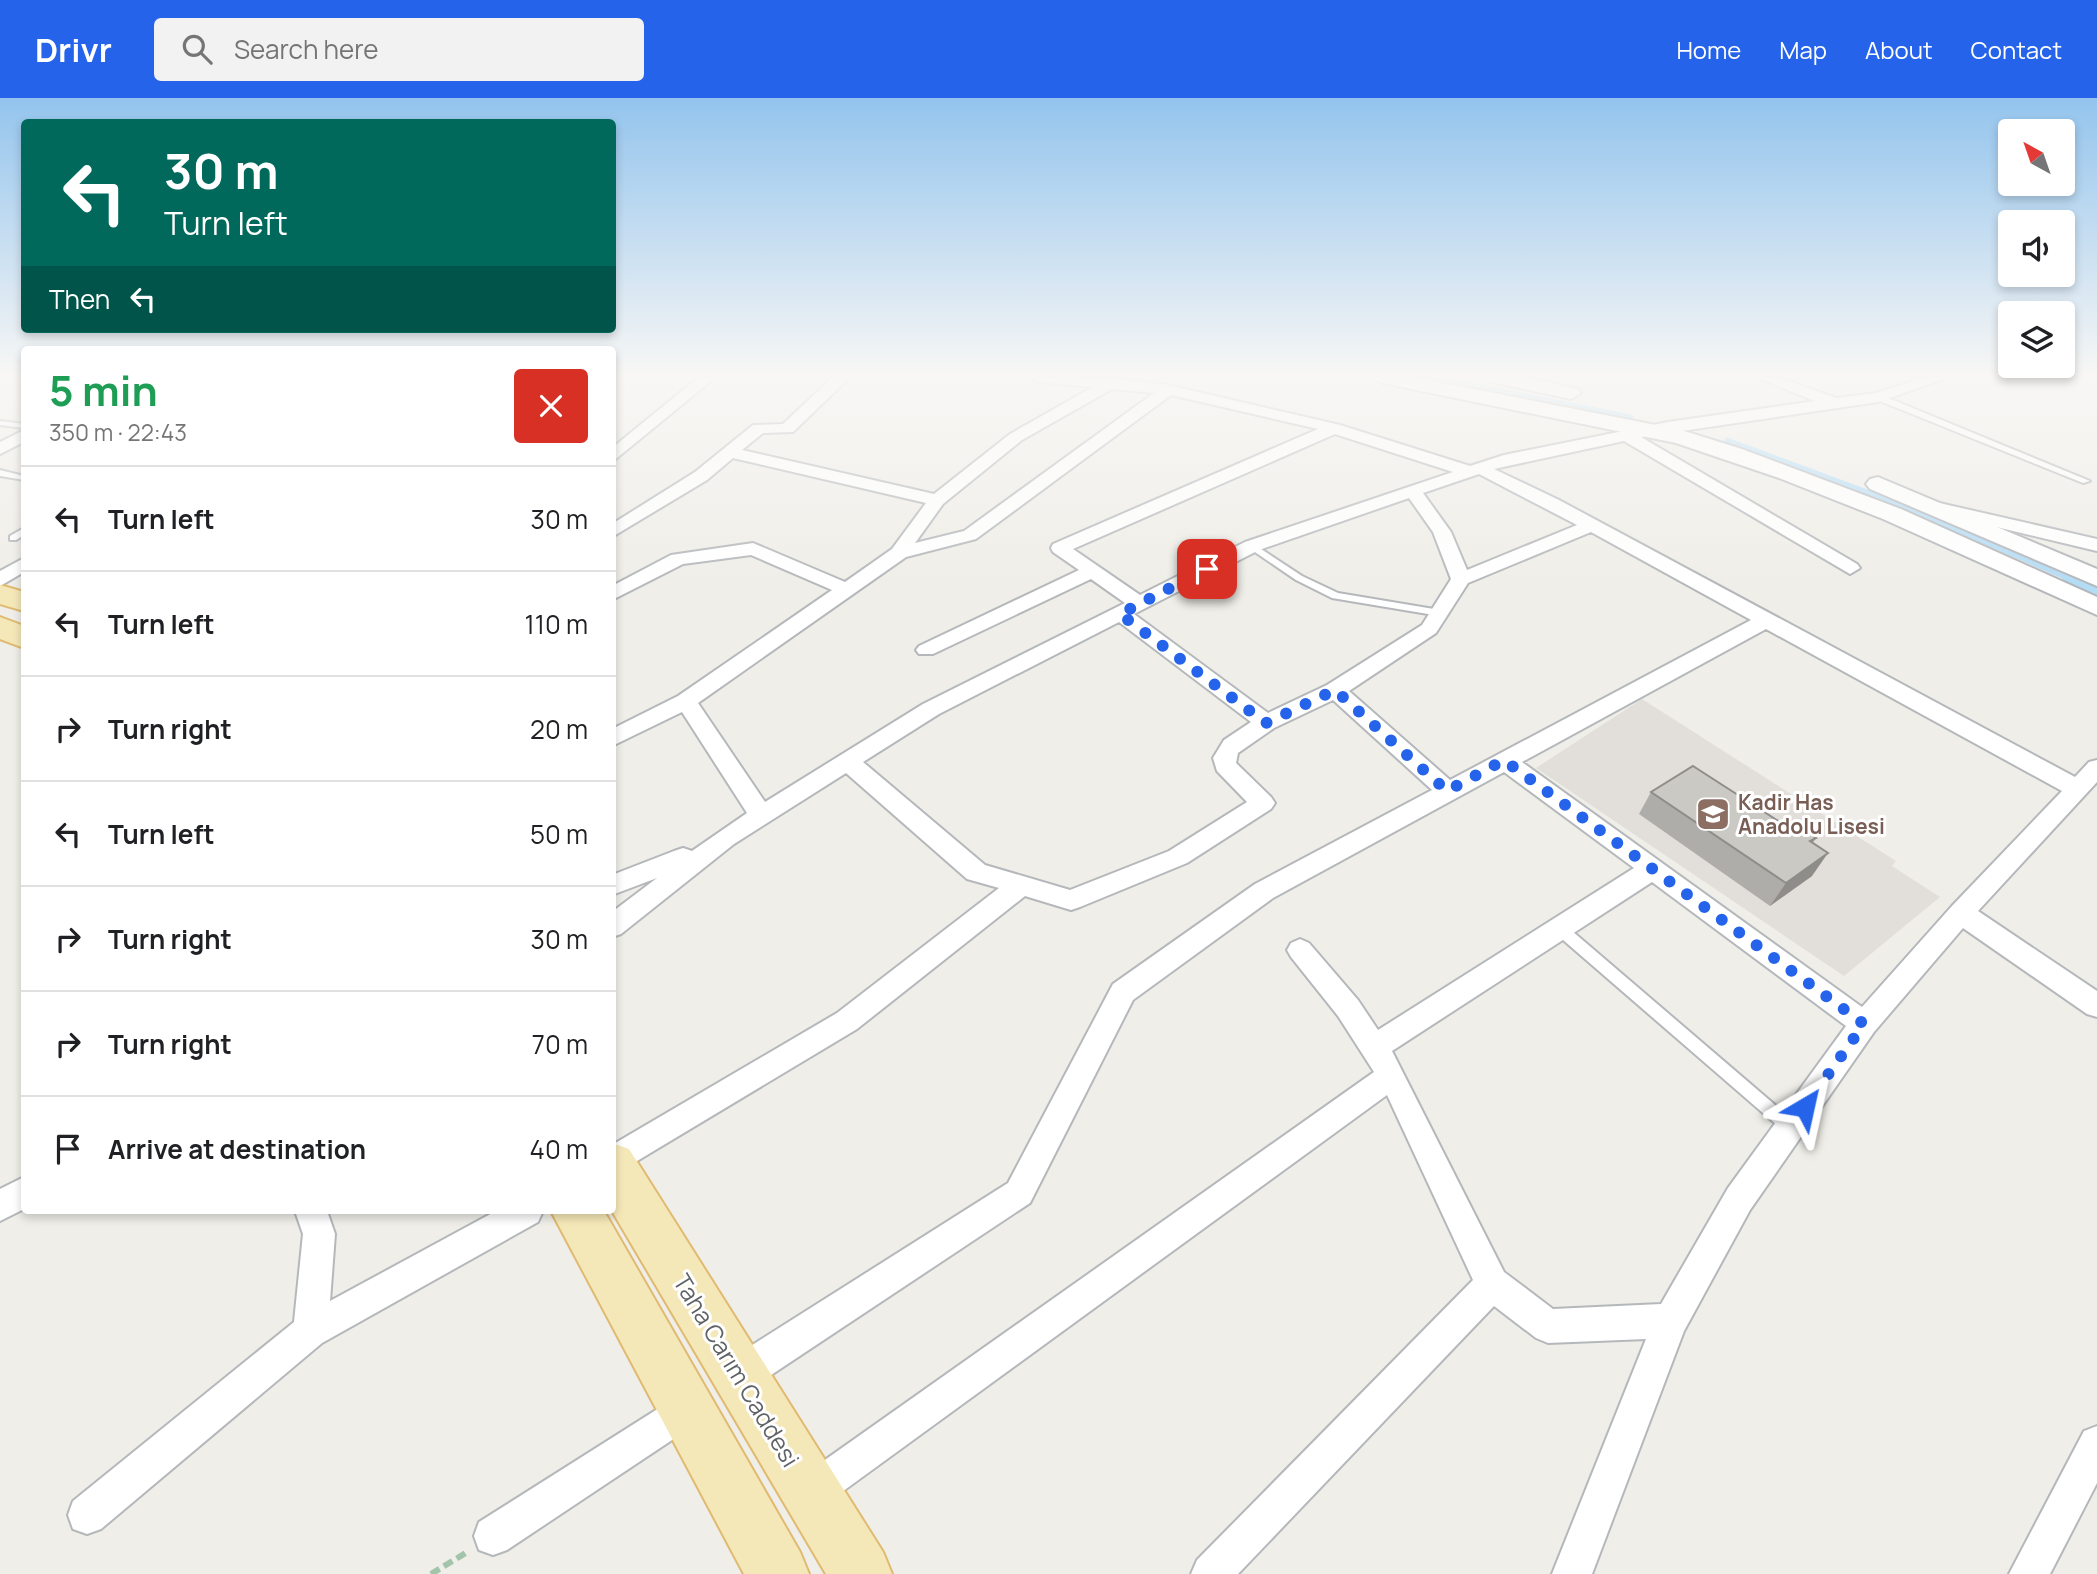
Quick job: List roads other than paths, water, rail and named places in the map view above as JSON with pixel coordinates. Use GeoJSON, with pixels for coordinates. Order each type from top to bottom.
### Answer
{"type":"FeatureCollection","features":[{"type":"Feature","properties":{"kind":"main road"},"geometry":{"type":"LineString","coordinates":[[1709,446],[1847,495],[2015,567],[2097,607]]}},
{"type":"Feature","properties":{"kind":"main road"},"geometry":{"type":"LineString","coordinates":[[1773,446],[1836,467],[2097,578]]}},
{"type":"Feature","properties":{"kind":"main road"},"geometry":{"type":"LineString","coordinates":[[0,594],[21,602]]}},
{"type":"Feature","properties":{"kind":"main road"},"geometry":{"type":"LineString","coordinates":[[0,627],[21,637]]}},
{"type":"Feature","properties":{"kind":"main road","name":"Taha Carım Caddesi"},"geometry":{"type":"LineString","coordinates":[[616,1170],[861,1574]]}},
{"type":"Feature","properties":{"kind":"main road"},"geometry":{"type":"LineString","coordinates":[[578,1214],[778,1574]]}},
{"type":"Feature","properties":{"kind":"street"},"geometry":{"type":"LineString","coordinates":[[616,529],[701,476],[737,446]]}},
{"type":"Feature","properties":{"kind":"street"},"geometry":{"type":"LineString","coordinates":[[899,553],[937,500],[1005,446]]}},
{"type":"Feature","properties":{"kind":"street"},"geometry":{"type":"LineString","coordinates":[[616,737],[686,701],[899,553],[970,535],[1092,446]]}},
{"type":"Feature","properties":{"kind":"street"},"geometry":{"type":"LineString","coordinates":[[1266,723],[1129,609],[1092,571],[1060,548],[1293,446]]}},
{"type":"Feature","properties":{"kind":"street"},"geometry":{"type":"LineString","coordinates":[[1394,446],[1474,470],[1592,525],[1767,620],[2087,778],[1961,913],[1864,1024],[1739,1199],[1670,1321],[1572,1574]]}},
{"type":"Feature","properties":{"kind":"street"},"geometry":{"type":"LineString","coordinates":[[616,924],[725,838],[931,709],[1252,546],[1474,470],[1580,446]]}},
{"type":"Feature","properties":{"kind":"street"},"geometry":{"type":"LineString","coordinates":[[1656,446],[1850,568]]}},
{"type":"Feature","properties":{"kind":"street"},"geometry":{"type":"LineString","coordinates":[[729,452],[937,500]]}},
{"type":"Feature","properties":{"kind":"street"},"geometry":{"type":"LineString","coordinates":[[1413,491],[1442,533],[1461,579]]}},
{"type":"Feature","properties":{"kind":"street"},"geometry":{"type":"LineString","coordinates":[[1934,507],[2097,545]]}},
{"type":"Feature","properties":{"kind":"street"},"geometry":{"type":"LineString","coordinates":[[847,761],[976,872],[1071,900],[1178,857],[1263,803],[1225,765],[1224,759],[1229,747],[1266,723],[1335,690],[1429,629],[1461,579],[1592,525]]}},
{"type":"Feature","properties":{"kind":"street"},"geometry":{"type":"LineString","coordinates":[[616,592],[678,559],[753,549],[846,589]]}},
{"type":"Feature","properties":{"kind":"street"},"geometry":{"type":"LineString","coordinates":[[0,580],[21,566]]}},
{"type":"Feature","properties":{"kind":"street"},"geometry":{"type":"LineString","coordinates":[[926,650],[1092,571]]}},
{"type":"Feature","properties":{"kind":"street"},"geometry":{"type":"LineString","coordinates":[[740,1374],[1019,1193],[1123,992],[1264,891],[1767,620]]}},
{"type":"Feature","properties":{"kind":"street"},"geometry":{"type":"LineString","coordinates":[[1335,690],[1447,791]]}},
{"type":"Feature","properties":{"kind":"street"},"geometry":{"type":"LineString","coordinates":[[686,701],[761,816]]}},
{"type":"Feature","properties":{"kind":"street"},"geometry":{"type":"LineString","coordinates":[[1504,760],[1864,1024]]}},
{"type":"Feature","properties":{"kind":"street"},"geometry":{"type":"LineString","coordinates":[[616,884],[725,838]]}},
{"type":"Feature","properties":{"kind":"street"},"geometry":{"type":"LineString","coordinates":[[1374,1048],[1652,869]]}},
{"type":"Feature","properties":{"kind":"street"},"geometry":{"type":"LineString","coordinates":[[616,1161],[847,1021],[1021,885]]}},
{"type":"Feature","properties":{"kind":"street"},"geometry":{"type":"LineString","coordinates":[[1961,913],[2097,1006]]}},
{"type":"Feature","properties":{"kind":"street"},"geometry":{"type":"LineString","coordinates":[[1300,950],[1348,1008],[1392,1075],[1492,1284],[1548,1326],[1670,1321]]}},
{"type":"Feature","properties":{"kind":"street"},"geometry":{"type":"LineString","coordinates":[[811,1492],[1392,1075]]}},
{"type":"Feature","properties":{"kind":"street"},"geometry":{"type":"LineString","coordinates":[[0,1206],[21,1194]]}},
{"type":"Feature","properties":{"kind":"street"},"geometry":{"type":"LineString","coordinates":[[310,1331],[319,1234],[312,1214]]}},
{"type":"Feature","properties":{"kind":"street"},"geometry":{"type":"LineString","coordinates":[[87,1515],[310,1331],[522,1214]]}},
{"type":"Feature","properties":{"kind":"street"},"geometry":{"type":"LineString","coordinates":[[1211,1574],[1492,1284]]}},
{"type":"Feature","properties":{"kind":"street"},"geometry":{"type":"LineString","coordinates":[[493,1536],[686,1409]]}},
{"type":"Feature","properties":{"kind":"street"},"geometry":{"type":"LineString","coordinates":[[2029,1574],[2097,1444]]}},
{"type":"Feature","properties":{"kind":"lane"},"geometry":{"type":"LineString","coordinates":[[1999,446],[2086,481]]}},
{"type":"Feature","properties":{"kind":"lane"},"geometry":{"type":"LineString","coordinates":[[0,473],[21,477]]}},
{"type":"Feature","properties":{"kind":"lane"},"geometry":{"type":"LineString","coordinates":[[13,538],[21,533]]}},
{"type":"Feature","properties":{"kind":"lane"},"geometry":{"type":"LineString","coordinates":[[1252,546],[1299,578],[1335,596],[1440,613]]}},
{"type":"Feature","properties":{"kind":"lane"},"geometry":{"type":"LineString","coordinates":[[1560,929],[1790,1127]]}},
{"type":"Feature","properties":{"kind":"waterway"},"geometry":{"type":"LineString","coordinates":[[1743,446],[1886,499],[2070,579]]}},
{"type":"Feature","properties":{"kind":"waterway"},"geometry":{"type":"LineString","coordinates":[[2066,578],[2097,591]]}},
{"type":"Feature","properties":{"kind":"place","name":"Kadir Has Anadolu Lisesi"},"geometry":{"type":"Point","coordinates":[1713,814]}}]}
